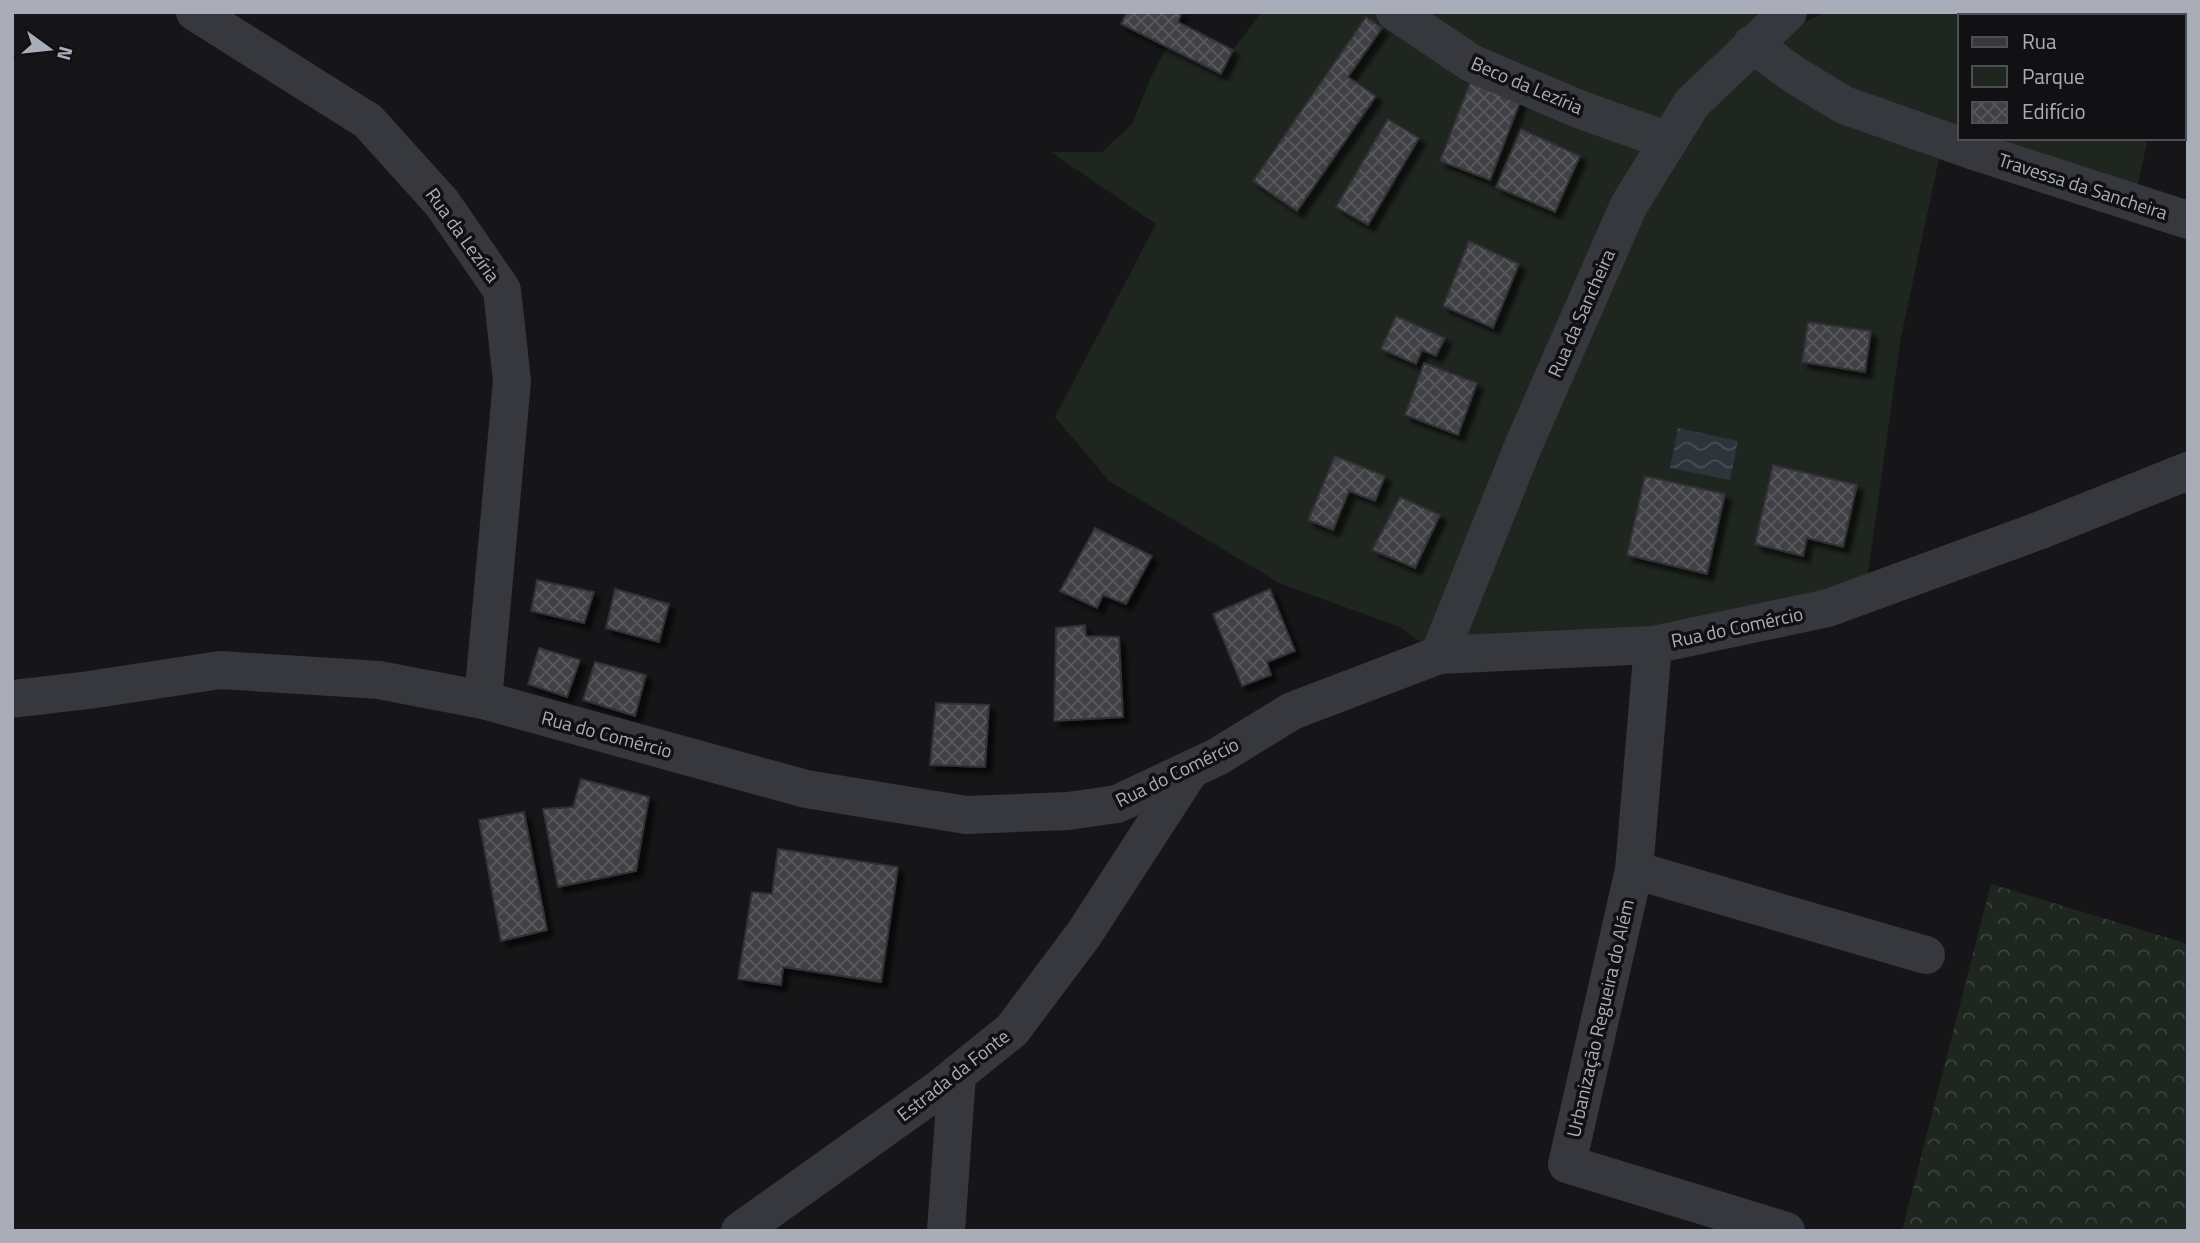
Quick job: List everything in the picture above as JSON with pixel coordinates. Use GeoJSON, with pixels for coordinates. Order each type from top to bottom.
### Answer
{"type":"FeatureCollection","features":[{"type":"Feature","properties":{"kind":"street","name":"Rua da Lezíria"},"geometry":{"type":"LineString","coordinates":[[194,12],[368,121],[442,203],[502,290],[512,381],[483,700]]}},
{"type":"Feature","properties":{"kind":"street","name":"Beco da Lezíria"},"geometry":{"type":"LineString","coordinates":[[1395,12],[1471,63],[1576,108],[1668,141]]}},
{"type":"Feature","properties":{"kind":"street","name":"Rua da Sancheira"},"geometry":{"type":"LineString","coordinates":[[1439,655],[1524,444],[1629,205],[1692,103],[1788,12]]}},
{"type":"Feature","properties":{"kind":"street","name":"Travessa da Sancheira"},"geometry":{"type":"LineString","coordinates":[[1752,44],[1793,74],[1844,105],[1980,153],[2188,220]]}},
{"type":"Feature","properties":{"kind":"street","name":"Rua do Comércio"},"geometry":{"type":"LineString","coordinates":[[12,699],[220,670],[379,680],[483,700],[807,789],[966,816],[1068,811],[1117,804],[1217,757],[1292,711],[1439,655],[1653,645],[1828,608],[2038,531],[2188,471]]}},
{"type":"Feature","properties":{"kind":"street","name":"Urbanização Regueira do Além"},"geometry":{"type":"LineString","coordinates":[[1653,645],[1634,870],[1567,1164],[1786,1231]]}},
{"type":"Feature","properties":{"kind":"street","name":"Estrada da Fonte"},"geometry":{"type":"LineString","coordinates":[[740,1231],[957,1074],[1012,1030],[1084,934],[1191,769]]}},
{"type":"Feature","properties":{"kind":"street"},"geometry":{"type":"LineString","coordinates":[[1634,870],[1926,955]]}},
{"type":"Feature","properties":{"kind":"street"},"geometry":{"type":"LineString","coordinates":[[946,1231],[957,1074]]}},
{"type":"Feature","properties":{"kind":"green space"},"geometry":{"type":"Polygon","coordinates":[[[1261,12],[1771,12],[1753,44],[1827,12],[2188,12],[2188,123],[2186,14],[1958,14],[1958,140],[2148,140],[2134,203],[1943,140],[1901,337],[1865,594],[1828,608],[1439,655],[1400,627],[1281,584],[1109,481],[1055,417],[1156,224],[1051,152],[1102,152],[1132,124],[1167,47],[1221,74],[1233,50],[1261,12]],[[1367,17],[1254,181],[1297,211],[1376,97],[1348,77],[1382,28],[1367,17]],[[1388,119],[1336,207],[1418,138],[1388,119]],[[1808,322],[1802,362],[1865,372],[1871,332],[1808,322]]]}},
{"type":"Feature","properties":{"kind":"green space"},"geometry":{"type":"Polygon","coordinates":[[[1991,884],[2188,944],[2188,1231],[1902,1231],[1991,884]]]}},
{"type":"Feature","properties":{"kind":"water"},"geometry":{"type":"Polygon","coordinates":[[[1678,428],[1738,441],[1730,480],[1670,468],[1678,428]]]}},
{"type":"Feature","properties":{"kind":"building"},"geometry":{"type":"Polygon","coordinates":[[[1127,12],[1182,12],[1178,22],[1233,50],[1221,74],[1121,24],[1127,12]]]}},
{"type":"Feature","properties":{"kind":"building"},"geometry":{"type":"Polygon","coordinates":[[[1366,17],[1382,28],[1348,77],[1376,96],[1297,211],[1253,181],[1366,17]]]}},
{"type":"Feature","properties":{"kind":"building"},"geometry":{"type":"Polygon","coordinates":[[[1473,75],[1523,94],[1490,180],[1440,161],[1473,75]]]}},
{"type":"Feature","properties":{"kind":"building"},"geometry":{"type":"Polygon","coordinates":[[[1388,119],[1419,138],[1368,225],[1336,207],[1388,119]]]}},
{"type":"Feature","properties":{"kind":"building"},"geometry":{"type":"Polygon","coordinates":[[[1521,129],[1580,156],[1555,212],[1496,187],[1521,129]]]}},
{"type":"Feature","properties":{"kind":"building"},"geometry":{"type":"Polygon","coordinates":[[[1469,241],[1519,264],[1493,328],[1443,306],[1469,241]]]}},
{"type":"Feature","properties":{"kind":"building"},"geometry":{"type":"Polygon","coordinates":[[[1396,316],[1445,338],[1436,356],[1422,350],[1416,364],[1381,349],[1396,316]]]}},
{"type":"Feature","properties":{"kind":"building"},"geometry":{"type":"Polygon","coordinates":[[[1808,322],[1871,331],[1865,372],[1802,362],[1808,322]]]}},
{"type":"Feature","properties":{"kind":"building"},"geometry":{"type":"Polygon","coordinates":[[[1424,363],[1477,383],[1458,435],[1405,415],[1424,363]]]}},
{"type":"Feature","properties":{"kind":"building"},"geometry":{"type":"Polygon","coordinates":[[[1335,456],[1385,476],[1375,501],[1349,491],[1333,530],[1308,520],[1335,456]]]}},
{"type":"Feature","properties":{"kind":"building"},"geometry":{"type":"Polygon","coordinates":[[[1773,465],[1857,485],[1843,547],[1807,538],[1803,556],[1755,544],[1773,465]]]}},
{"type":"Feature","properties":{"kind":"building"},"geometry":{"type":"Polygon","coordinates":[[[1645,476],[1725,494],[1707,574],[1627,555],[1645,476]]]}},
{"type":"Feature","properties":{"kind":"building"},"geometry":{"type":"Polygon","coordinates":[[[1400,497],[1440,515],[1415,568],[1372,550],[1400,497]]]}},
{"type":"Feature","properties":{"kind":"building"},"geometry":{"type":"Polygon","coordinates":[[[1095,528],[1152,556],[1126,604],[1103,595],[1097,608],[1060,591],[1095,528]]]}},
{"type":"Feature","properties":{"kind":"building"},"geometry":{"type":"Polygon","coordinates":[[[537,580],[594,592],[584,623],[531,611],[537,580]]]}},
{"type":"Feature","properties":{"kind":"building"},"geometry":{"type":"Polygon","coordinates":[[[615,589],[669,604],[659,642],[606,628],[615,589]]]}},
{"type":"Feature","properties":{"kind":"building"},"geometry":{"type":"Polygon","coordinates":[[[1270,589],[1295,651],[1267,662],[1271,675],[1242,686],[1213,614],[1270,589]]]}},
{"type":"Feature","properties":{"kind":"building"},"geometry":{"type":"Polygon","coordinates":[[[1085,625],[1086,636],[1119,637],[1123,717],[1054,721],[1056,628],[1085,625]]]}},
{"type":"Feature","properties":{"kind":"building"},"geometry":{"type":"Polygon","coordinates":[[[539,648],[580,660],[567,697],[528,684],[539,648]]]}},
{"type":"Feature","properties":{"kind":"building"},"geometry":{"type":"Polygon","coordinates":[[[595,662],[646,675],[635,716],[583,700],[595,662]]]}},
{"type":"Feature","properties":{"kind":"building"},"geometry":{"type":"Polygon","coordinates":[[[936,703],[989,705],[985,767],[930,765],[936,703]]]}},
{"type":"Feature","properties":{"kind":"building"},"geometry":{"type":"Polygon","coordinates":[[[581,779],[649,797],[636,871],[558,887],[543,809],[573,807],[581,779]]]}},
{"type":"Feature","properties":{"kind":"building"},"geometry":{"type":"Polygon","coordinates":[[[524,812],[547,930],[501,941],[479,820],[524,812]]]}},
{"type":"Feature","properties":{"kind":"building"},"geometry":{"type":"Polygon","coordinates":[[[778,849],[898,867],[881,982],[783,967],[781,985],[738,979],[752,892],[772,894],[778,849]]]}}]}
